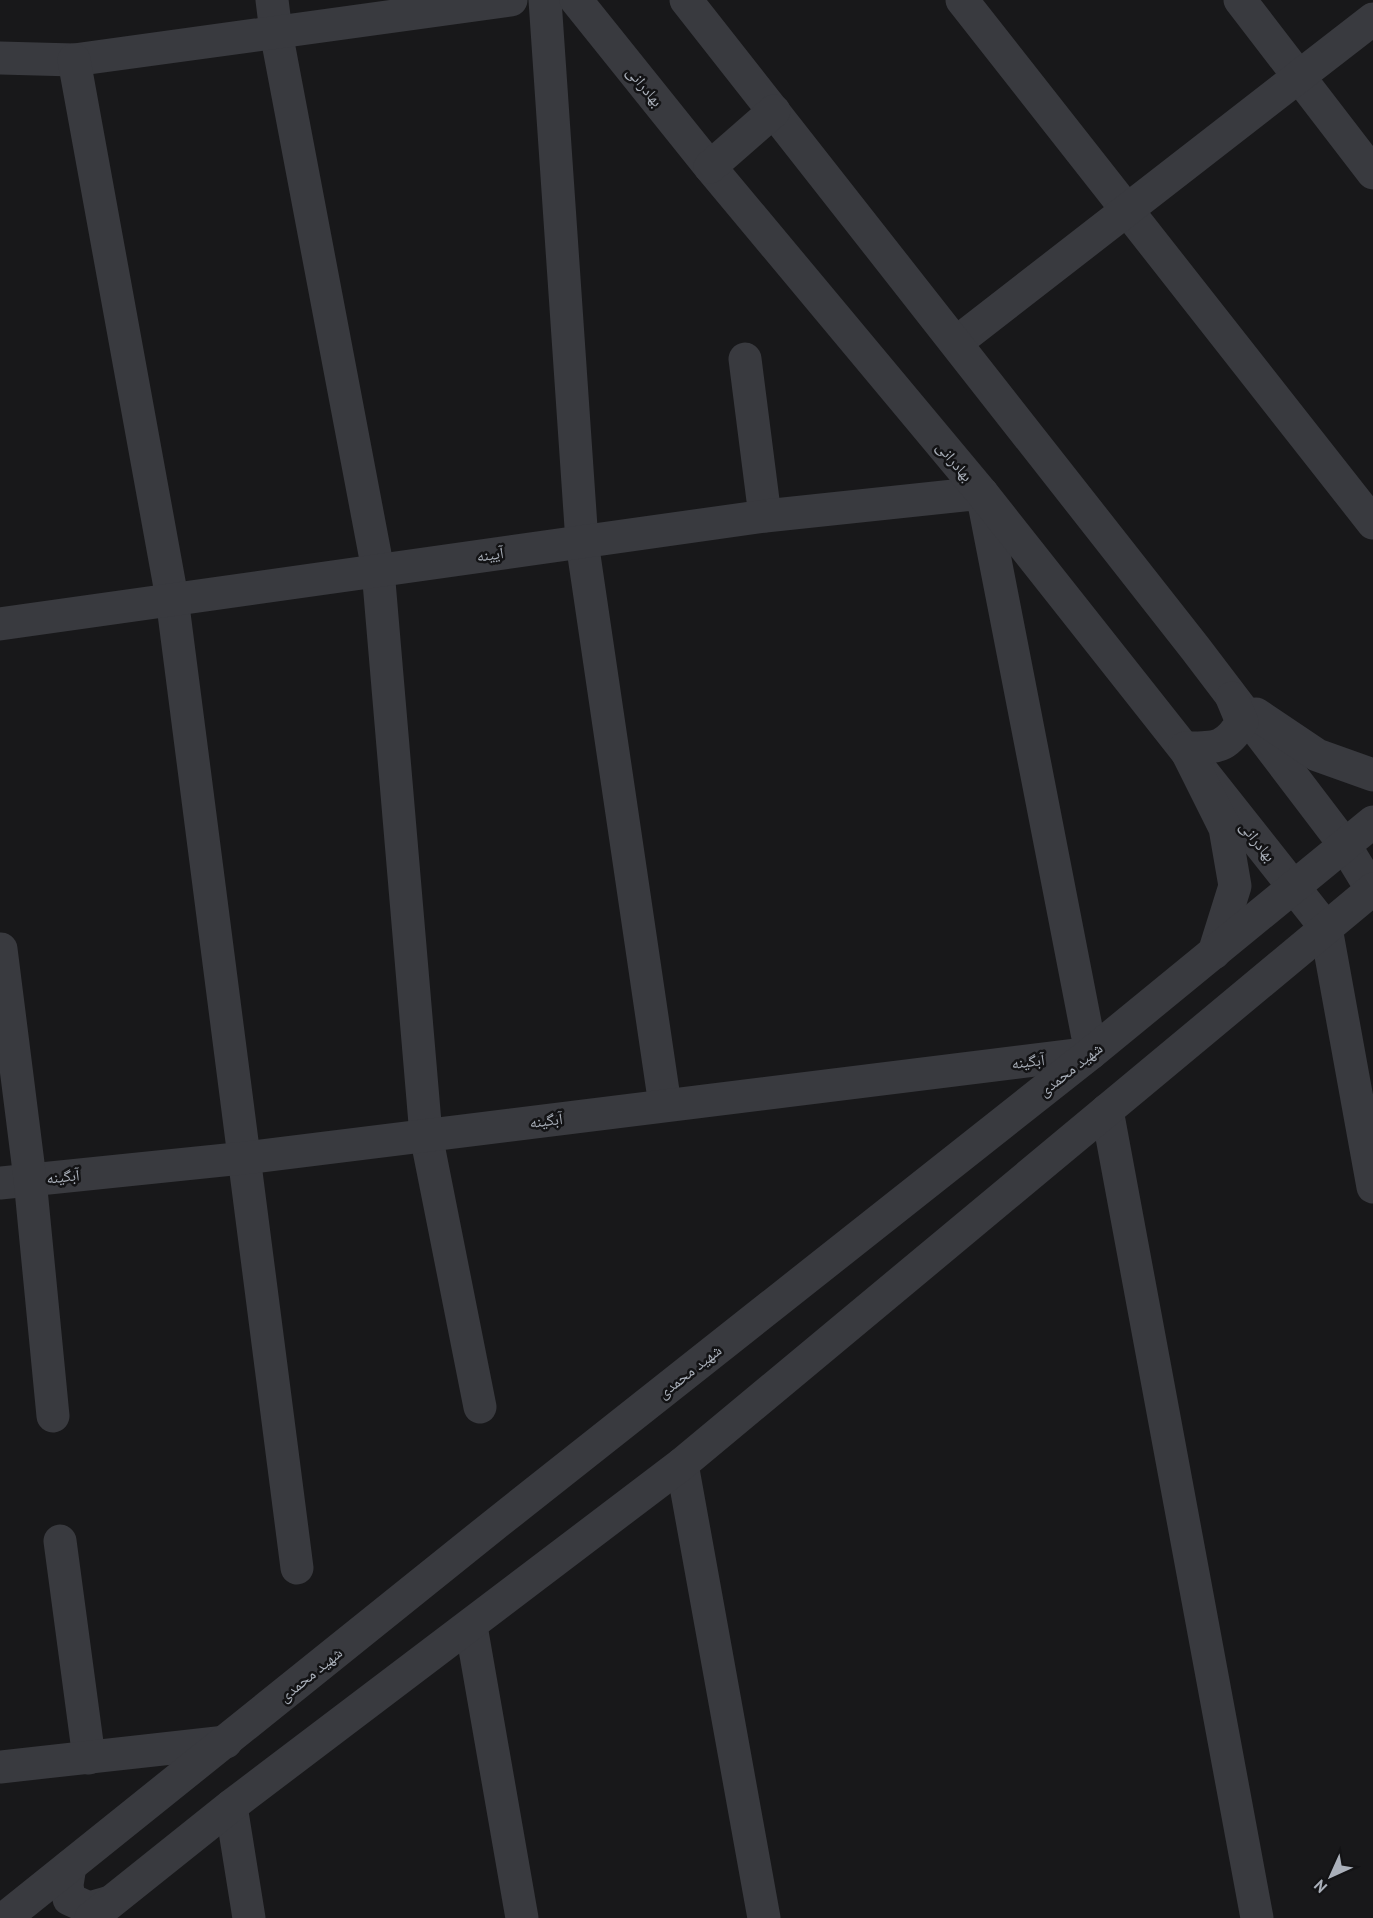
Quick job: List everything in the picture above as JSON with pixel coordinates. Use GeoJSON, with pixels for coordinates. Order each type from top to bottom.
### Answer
{"type":"FeatureCollection","features":[{"type":"Feature","properties":{"kind":"street"},"geometry":{"type":"LineString","coordinates":[[273,0],[276,32],[378,570],[426,1135],[480,1407]]}},
{"type":"Feature","properties":{"kind":"street"},"geometry":{"type":"LineString","coordinates":[[0,58],[74,60],[511,0]]}},
{"type":"Feature","properties":{"kind":"street"},"geometry":{"type":"LineString","coordinates":[[545,0],[582,542],[665,1105]]}},
{"type":"Feature","properties":{"kind":"street"},"geometry":{"type":"LineString","coordinates":[[70,1866],[67,1885],[69,1899],[100,1910],[231,1806],[682,1464],[1373,891],[1344,844],[1232,698],[957,342],[686,0]]}},
{"type":"Feature","properties":{"kind":"street"},"geometry":{"type":"LineString","coordinates":[[962,0],[1373,523]]}},
{"type":"Feature","properties":{"kind":"street"},"geometry":{"type":"LineString","coordinates":[[1240,0],[1373,173]]}},
{"type":"Feature","properties":{"kind":"street","name":"بهادرانی"},"geometry":{"type":"LineString","coordinates":[[573,1],[982,493],[1326,928]]}},
{"type":"Feature","properties":{"kind":"street"},"geometry":{"type":"LineString","coordinates":[[957,342],[1300,78],[1373,19]]}},
{"type":"Feature","properties":{"kind":"street"},"geometry":{"type":"LineString","coordinates":[[74,60],[172,598],[297,1568]]}},
{"type":"Feature","properties":{"kind":"street"},"geometry":{"type":"LineString","coordinates":[[710,167],[774,111]]}},
{"type":"Feature","properties":{"kind":"street"},"geometry":{"type":"LineString","coordinates":[[745,359],[765,516]]}},
{"type":"Feature","properties":{"kind":"street"},"geometry":{"type":"LineString","coordinates":[[982,493],[1091,1053]]}},
{"type":"Feature","properties":{"kind":"street","name":"آیینه"},"geometry":{"type":"LineString","coordinates":[[0,624],[765,516],[982,493]]}},
{"type":"Feature","properties":{"kind":"street"},"geometry":{"type":"LineString","coordinates":[[1214,953],[1235,886],[1225,828],[1185,748],[1219,747],[1233,737],[1242,722],[1232,698]]}},
{"type":"Feature","properties":{"kind":"street"},"geometry":{"type":"LineString","coordinates":[[1232,698],[1317,755],[1373,774]]}},
{"type":"Feature","properties":{"kind":"street","name":"شهید محمدی"},"geometry":{"type":"LineString","coordinates":[[5,1918],[516,1507],[1091,1053],[1373,822]]}},
{"type":"Feature","properties":{"kind":"street"},"geometry":{"type":"LineString","coordinates":[[1326,928],[1373,1187]]}},
{"type":"Feature","properties":{"kind":"street"},"geometry":{"type":"LineString","coordinates":[[1,949],[15,1181],[53,1416]]}},
{"type":"Feature","properties":{"kind":"street","name":"آبگینه"},"geometry":{"type":"LineString","coordinates":[[15,1181],[244,1158],[1091,1053]]}},
{"type":"Feature","properties":{"kind":"street"},"geometry":{"type":"LineString","coordinates":[[1107,1110],[1257,1918]]}},
{"type":"Feature","properties":{"kind":"street"},"geometry":{"type":"LineString","coordinates":[[682,1464],[764,1918]]}},
{"type":"Feature","properties":{"kind":"street"},"geometry":{"type":"LineString","coordinates":[[60,1541],[89,1758]]}},
{"type":"Feature","properties":{"kind":"street"},"geometry":{"type":"LineString","coordinates":[[471,1626],[522,1918]]}},
{"type":"Feature","properties":{"kind":"street"},"geometry":{"type":"LineString","coordinates":[[0,1767],[226,1742]]}},
{"type":"Feature","properties":{"kind":"street"},"geometry":{"type":"LineString","coordinates":[[231,1806],[249,1918]]}}]}
